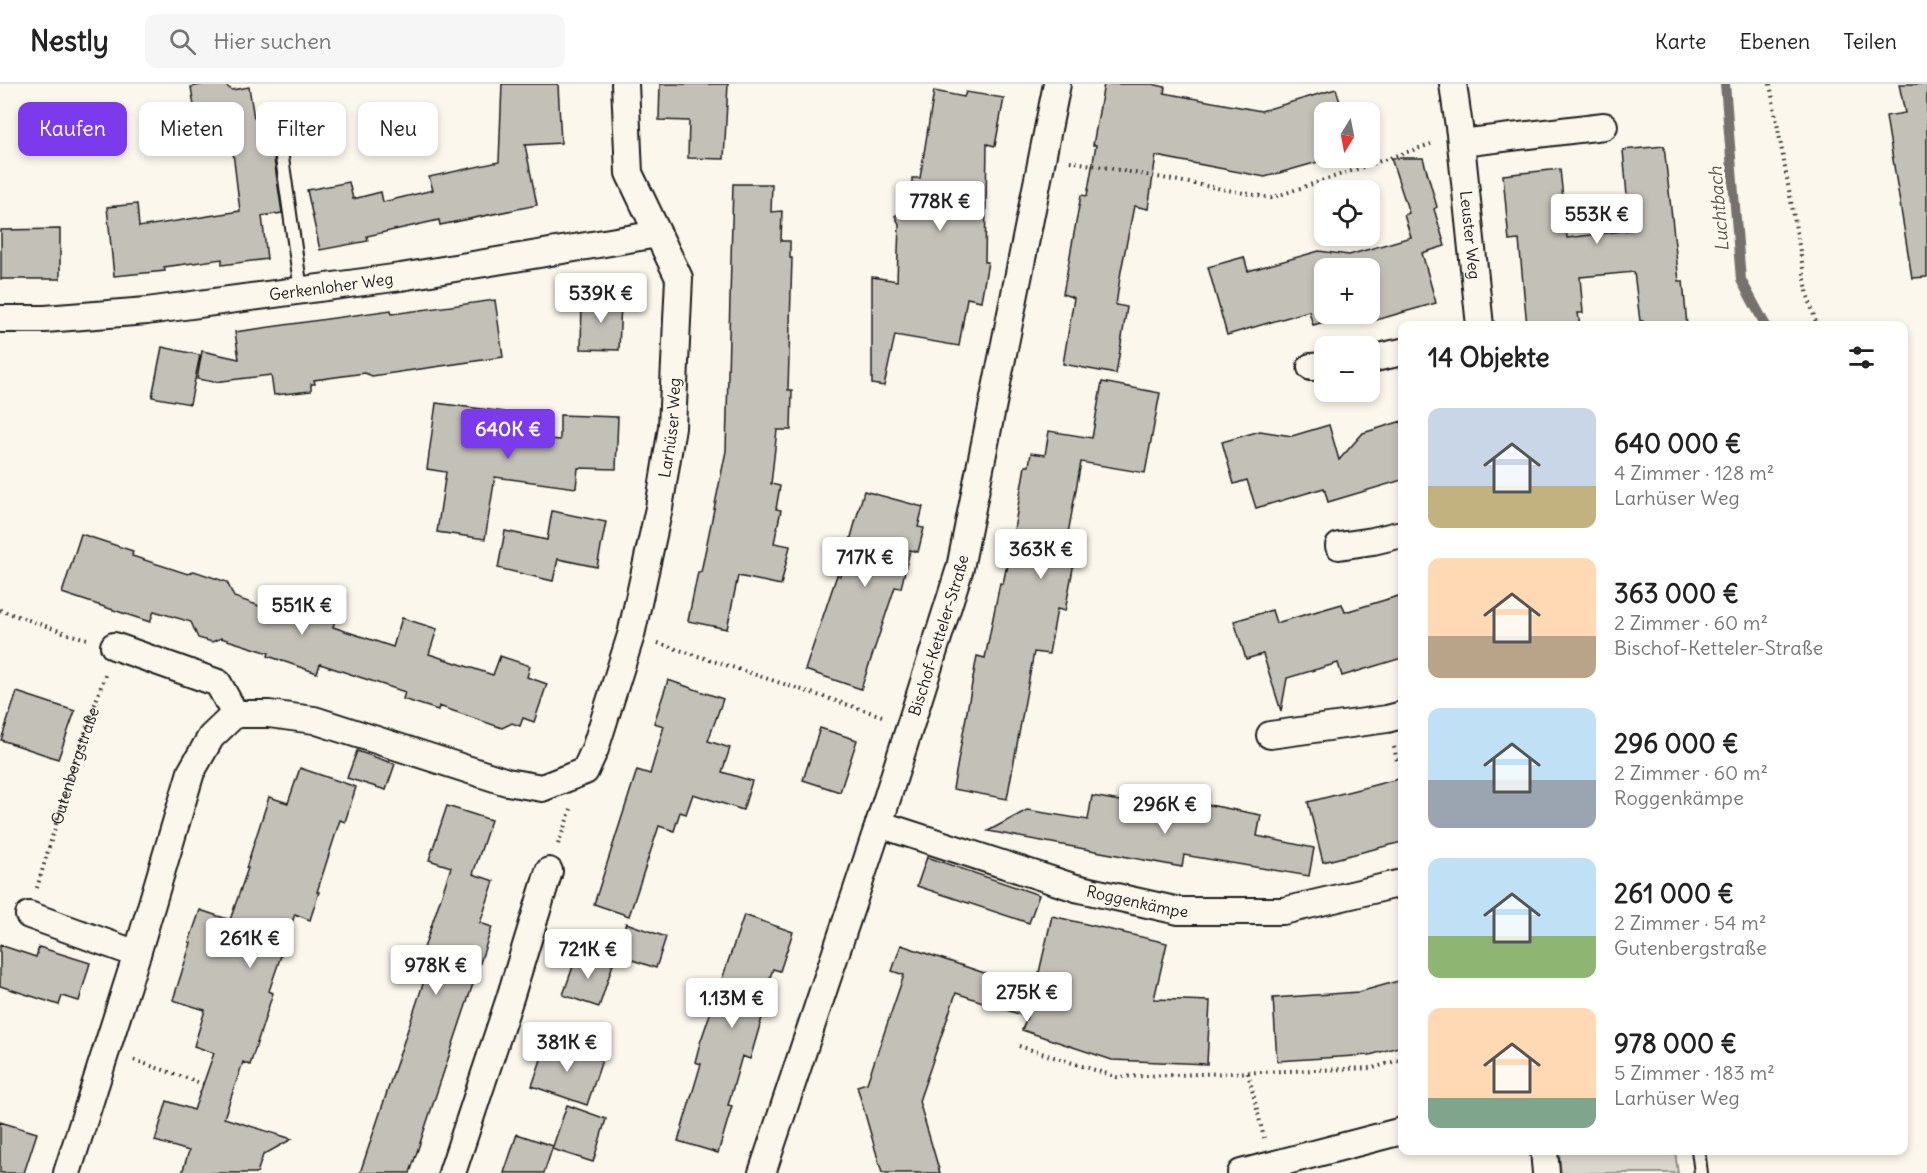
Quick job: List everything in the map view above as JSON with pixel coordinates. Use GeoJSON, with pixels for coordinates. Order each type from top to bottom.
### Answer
{"type":"FeatureCollection","features":[{"type":"Feature","properties":{"kind":"street","name":"Larhüser Weg"},"geometry":{"type":"LineString","coordinates":[[585,771],[595,749],[631,635],[659,508],[672,427],[679,278],[629,173],[625,84]]}},
{"type":"Feature","properties":{"kind":"street","name":"Bischof-Ketteler-Straße"},"geometry":{"type":"LineString","coordinates":[[762,1173],[879,824],[960,568],[1057,84]]}},
{"type":"Feature","properties":{"kind":"street","name":"Leuster Weg"},"geometry":{"type":"LineString","coordinates":[[1453,84],[1461,138],[1479,321]]}},
{"type":"Feature","properties":{"kind":"street"},"geometry":{"type":"LineString","coordinates":[[1461,138],[1604,126]]}},
{"type":"Feature","properties":{"kind":"street","name":"Gerkenloher Weg"},"geometry":{"type":"LineString","coordinates":[[0,319],[45,319],[147,311],[401,277],[658,234]]}},
{"type":"Feature","properties":{"kind":"street"},"geometry":{"type":"LineString","coordinates":[[1380,357],[1398,353]]}},
{"type":"Feature","properties":{"kind":"street"},"geometry":{"type":"LineString","coordinates":[[1339,546],[1398,535]]}},
{"type":"Feature","properties":{"kind":"street"},"geometry":{"type":"LineString","coordinates":[[114,646],[218,683],[235,714]]}},
{"type":"Feature","properties":{"kind":"street"},"geometry":{"type":"LineString","coordinates":[[67,1173],[137,954],[190,772],[211,737],[235,714],[269,714],[314,720],[507,782],[542,788],[585,771]]}},
{"type":"Feature","properties":{"kind":"street"},"geometry":{"type":"LineString","coordinates":[[1270,735],[1398,716]]}},
{"type":"Feature","properties":{"kind":"street","name":"Roggenkämpe"},"geometry":{"type":"LineString","coordinates":[[879,824],[1076,888],[1179,911],[1283,911],[1398,884]]}},
{"type":"Feature","properties":{"kind":"street"},"geometry":{"type":"LineString","coordinates":[[452,1173],[549,871]]}},
{"type":"Feature","properties":{"kind":"street"},"geometry":{"type":"LineString","coordinates":[[28,915],[137,954]]}},
{"type":"Feature","properties":{"kind":"street"},"geometry":{"type":"LineString","coordinates":[[1241,1173],[1398,1132]]}},
{"type":"Feature","properties":{"kind":"street"},"geometry":{"type":"LineString","coordinates":[[1545,1155],[1546,1173]]}},
{"type":"Feature","properties":{"kind":"lane"},"geometry":{"type":"LineString","coordinates":[[282,158],[301,290]]}},
{"type":"Feature","properties":{"kind":"lane"},"geometry":{"type":"LineString","coordinates":[[1699,1155],[1701,1173]]}},
{"type":"Feature","properties":{"kind":"path"},"geometry":{"type":"LineString","coordinates":[[1770,84],[1808,296],[1816,321]]}},
{"type":"Feature","properties":{"kind":"path"},"geometry":{"type":"LineString","coordinates":[[1044,156],[1271,198],[1461,138]]}},
{"type":"Feature","properties":{"kind":"path"},"geometry":{"type":"LineString","coordinates":[[0,610],[68,634],[114,646]]}},
{"type":"Feature","properties":{"kind":"path"},"geometry":{"type":"LineString","coordinates":[[631,635],[911,726]]}},
{"type":"Feature","properties":{"kind":"path","name":"Gutenbergstraße"},"geometry":{"type":"LineString","coordinates":[[28,915],[71,773],[114,646]]}},
{"type":"Feature","properties":{"kind":"path"},"geometry":{"type":"LineString","coordinates":[[549,871],[585,771]]}},
{"type":"Feature","properties":{"kind":"path"},"geometry":{"type":"LineString","coordinates":[[1020,1046],[1116,1077],[1373,1068],[1398,1060]]}},
{"type":"Feature","properties":{"kind":"path"},"geometry":{"type":"LineString","coordinates":[[106,1051],[204,1084]]}},
{"type":"Feature","properties":{"kind":"path"},"geometry":{"type":"LineString","coordinates":[[1248,1073],[1271,1165]]}},
{"type":"Feature","properties":{"kind":"shaded area"},"geometry":{"type":"Polygon","coordinates":[[[1559,1155],[1676,1155],[1678,1173],[1561,1173],[1559,1155]]]}},
{"type":"Feature","properties":{"kind":"building"},"geometry":{"type":"Polygon","coordinates":[[[223,84],[232,90],[249,87],[254,118],[256,118],[256,156],[275,156],[282,213],[262,216],[267,259],[222,265],[222,259],[164,267],[165,271],[114,276],[107,207],[137,204],[139,227],[240,211],[233,156],[244,156],[244,102],[193,102],[191,87],[223,84]]]}},
{"type":"Feature","properties":{"kind":"building"},"geometry":{"type":"Polygon","coordinates":[[[502,84],[558,84],[561,143],[525,145],[537,205],[440,225],[439,220],[367,236],[368,241],[320,250],[307,190],[349,182],[353,199],[381,192],[383,202],[433,190],[429,177],[499,162],[502,84]]]}},
{"type":"Feature","properties":{"kind":"building"},"geometry":{"type":"Polygon","coordinates":[[[660,84],[728,84],[724,159],[688,158],[689,121],[659,120],[660,84]]]}},
{"type":"Feature","properties":{"kind":"building"},"geometry":{"type":"Polygon","coordinates":[[[1104,84],[1152,84],[1165,87],[1164,93],[1261,111],[1336,89],[1340,102],[1314,102],[1314,163],[1265,177],[1156,156],[1148,209],[1134,206],[1121,271],[1116,305],[1127,307],[1116,374],[1063,364],[1074,298],[1063,294],[1081,195],[1087,196],[1096,145],[1093,145],[1104,84]]]}},
{"type":"Feature","properties":{"kind":"building"},"geometry":{"type":"Polygon","coordinates":[[[1899,84],[1927,84],[1927,277],[1912,278],[1886,116],[1905,113],[1899,84]]]}},
{"type":"Feature","properties":{"kind":"building"},"geometry":{"type":"Polygon","coordinates":[[[934,91],[964,97],[966,92],[1004,98],[995,146],[987,144],[985,262],[988,262],[981,301],[967,298],[959,346],[895,335],[884,386],[872,384],[872,277],[897,281],[899,224],[895,216],[912,202],[912,178],[920,178],[934,91]]]}},
{"type":"Feature","properties":{"kind":"building"},"geometry":{"type":"Polygon","coordinates":[[[1664,146],[1679,281],[1683,281],[1687,321],[1640,321],[1634,272],[1580,277],[1583,313],[1578,313],[1579,321],[1527,321],[1519,240],[1509,241],[1503,175],[1560,169],[1567,238],[1630,230],[1623,150],[1664,146]]]}},
{"type":"Feature","properties":{"kind":"building"},"geometry":{"type":"Polygon","coordinates":[[[1391,158],[1423,158],[1445,246],[1422,253],[1436,303],[1380,319],[1380,258],[1314,258],[1314,324],[1317,324],[1313,325],[1309,311],[1227,335],[1208,267],[1244,257],[1248,271],[1319,251],[1349,255],[1411,237],[1404,215],[1409,213],[1391,158]]]}},
{"type":"Feature","properties":{"kind":"building"},"geometry":{"type":"Polygon","coordinates":[[[733,184],[772,184],[771,212],[782,211],[781,241],[790,241],[790,258],[792,258],[788,390],[792,390],[791,430],[777,430],[771,484],[780,486],[776,509],[781,510],[774,543],[790,546],[781,585],[738,576],[727,629],[688,621],[698,572],[701,572],[726,451],[733,184]]]}},
{"type":"Feature","properties":{"kind":"building"},"geometry":{"type":"Polygon","coordinates":[[[60,229],[60,279],[1,279],[1,230],[60,229]]]}},
{"type":"Feature","properties":{"kind":"building"},"geometry":{"type":"Polygon","coordinates":[[[582,299],[621,300],[619,350],[581,349],[582,299]]]}},
{"type":"Feature","properties":{"kind":"building"},"geometry":{"type":"Polygon","coordinates":[[[495,300],[503,357],[372,376],[365,373],[314,380],[315,384],[311,384],[311,391],[274,395],[271,375],[214,382],[197,379],[202,351],[239,359],[235,332],[391,310],[392,314],[495,300]]]}},
{"type":"Feature","properties":{"kind":"building"},"geometry":{"type":"Polygon","coordinates":[[[162,347],[200,355],[190,404],[152,397],[162,347]]]}},
{"type":"Feature","properties":{"kind":"building"},"geometry":{"type":"Polygon","coordinates":[[[1102,382],[1160,393],[1145,473],[1081,462],[1065,550],[1076,552],[1065,611],[1057,609],[1049,654],[1034,652],[1007,799],[953,789],[977,656],[985,658],[1000,583],[1003,584],[1007,570],[1025,466],[1029,466],[1031,453],[1045,455],[1049,431],[1092,438],[1102,382]]]}},
{"type":"Feature","properties":{"kind":"building"},"geometry":{"type":"Polygon","coordinates":[[[436,403],[504,412],[501,435],[560,440],[560,415],[618,417],[616,469],[578,468],[576,488],[495,477],[485,539],[437,532],[446,472],[427,469],[436,403]]]}},
{"type":"Feature","properties":{"kind":"building"},"geometry":{"type":"Polygon","coordinates":[[[1398,422],[1398,481],[1328,502],[1324,488],[1256,508],[1247,480],[1234,484],[1222,442],[1260,431],[1292,436],[1329,425],[1339,460],[1363,433],[1398,422]]]}},
{"type":"Feature","properties":{"kind":"building"},"geometry":{"type":"Polygon","coordinates":[[[864,491],[923,507],[918,527],[924,528],[918,552],[910,550],[901,588],[895,587],[861,689],[805,670],[837,575],[840,576],[864,491]]]}},
{"type":"Feature","properties":{"kind":"building"},"geometry":{"type":"Polygon","coordinates":[[[552,511],[606,522],[597,567],[558,559],[553,581],[498,568],[505,531],[547,540],[552,511]]]}},
{"type":"Feature","properties":{"kind":"building"},"geometry":{"type":"Polygon","coordinates":[[[81,534],[133,551],[132,556],[188,574],[194,571],[227,582],[234,597],[282,614],[286,603],[335,620],[333,627],[393,647],[402,618],[437,629],[429,654],[493,675],[500,656],[530,666],[527,677],[547,684],[534,722],[523,718],[520,726],[512,723],[502,728],[439,706],[438,710],[403,699],[405,692],[320,664],[317,673],[268,656],[269,653],[221,638],[212,642],[198,638],[191,622],[154,611],[150,622],[62,593],[81,534]]]}},
{"type":"Feature","properties":{"kind":"building"},"geometry":{"type":"Polygon","coordinates":[[[1398,596],[1398,659],[1342,676],[1338,663],[1287,678],[1281,711],[1263,654],[1246,659],[1234,621],[1272,610],[1276,623],[1342,604],[1345,612],[1398,596]]]}},
{"type":"Feature","properties":{"kind":"building"},"geometry":{"type":"Polygon","coordinates":[[[668,680],[723,699],[708,741],[730,748],[722,772],[752,781],[743,810],[693,794],[686,814],[680,812],[674,831],[659,826],[629,916],[594,904],[637,770],[650,774],[664,726],[654,723],[668,680]]]}},
{"type":"Feature","properties":{"kind":"building"},"geometry":{"type":"Polygon","coordinates":[[[17,692],[75,711],[58,759],[1,740],[17,692]]]}},
{"type":"Feature","properties":{"kind":"building"},"geometry":{"type":"Polygon","coordinates":[[[820,728],[857,740],[840,792],[803,780],[820,728]]]}},
{"type":"Feature","properties":{"kind":"building"},"geometry":{"type":"Polygon","coordinates":[[[357,751],[395,764],[386,790],[347,778],[357,751]]]}},
{"type":"Feature","properties":{"kind":"building"},"geometry":{"type":"Polygon","coordinates":[[[300,768],[356,787],[345,822],[340,820],[310,920],[295,914],[269,991],[273,993],[250,1065],[243,1062],[224,1118],[292,1139],[263,1155],[257,1173],[182,1173],[189,1151],[155,1141],[167,1101],[194,1110],[214,1053],[194,1046],[205,1010],[173,1000],[191,943],[189,942],[200,910],[230,920],[269,797],[288,803],[300,768]]]}},
{"type":"Feature","properties":{"kind":"building"},"geometry":{"type":"Polygon","coordinates":[[[1398,779],[1398,843],[1323,862],[1308,802],[1398,779]]]}},
{"type":"Feature","properties":{"kind":"building"},"geometry":{"type":"Polygon","coordinates":[[[1092,796],[1192,814],[1194,802],[1261,815],[1257,836],[1314,848],[1309,876],[1184,855],[1182,867],[988,831],[1027,810],[1088,820],[1092,796]]]}},
{"type":"Feature","properties":{"kind":"building"},"geometry":{"type":"Polygon","coordinates":[[[447,806],[491,820],[473,874],[494,881],[480,923],[492,927],[410,1173],[360,1173],[432,957],[422,954],[451,867],[429,860],[447,806]]]}},
{"type":"Feature","properties":{"kind":"building"},"geometry":{"type":"Polygon","coordinates":[[[927,857],[1039,895],[1029,923],[917,886],[927,857]]]}},
{"type":"Feature","properties":{"kind":"building"},"geometry":{"type":"Polygon","coordinates":[[[744,915],[793,932],[780,971],[773,969],[756,1017],[762,1018],[750,1059],[742,1056],[728,1105],[732,1106],[718,1153],[678,1141],[701,1064],[695,1062],[700,1043],[744,915]]]}},
{"type":"Feature","properties":{"kind":"building"},"geometry":{"type":"Polygon","coordinates":[[[1052,916],[1167,943],[1154,999],[1210,1001],[1207,1064],[1112,1060],[1022,1030],[1027,1017],[956,993],[919,1101],[940,1173],[882,1173],[857,1086],[867,1083],[904,975],[892,971],[901,945],[1035,990],[1052,916]]]}},
{"type":"Feature","properties":{"kind":"building"},"geometry":{"type":"Polygon","coordinates":[[[626,923],[666,937],[656,968],[615,954],[626,923]]]}},
{"type":"Feature","properties":{"kind":"building"},"geometry":{"type":"Polygon","coordinates":[[[0,945],[36,957],[39,947],[90,963],[79,1001],[62,996],[59,1005],[0,986],[0,945]]]}},
{"type":"Feature","properties":{"kind":"building"},"geometry":{"type":"Polygon","coordinates":[[[578,952],[613,964],[599,1007],[563,995],[578,952]]]}},
{"type":"Feature","properties":{"kind":"building"},"geometry":{"type":"Polygon","coordinates":[[[1398,981],[1398,1047],[1370,1055],[1277,1061],[1273,998],[1359,992],[1398,981]]]}},
{"type":"Feature","properties":{"kind":"building"},"geometry":{"type":"Polygon","coordinates":[[[547,1042],[602,1060],[587,1105],[532,1086],[547,1042]]]}},
{"type":"Feature","properties":{"kind":"building"},"geometry":{"type":"Polygon","coordinates":[[[567,1105],[606,1119],[593,1162],[552,1149],[567,1105]]]}},
{"type":"Feature","properties":{"kind":"building"},"geometry":{"type":"Polygon","coordinates":[[[0,1122],[37,1133],[24,1173],[0,1173],[0,1122]]]}},
{"type":"Feature","properties":{"kind":"building"},"geometry":{"type":"Polygon","coordinates":[[[517,1134],[553,1146],[544,1173],[504,1173],[517,1134]]]}},
{"type":"Feature","properties":{"kind":"waterway","name":"Luchtbach"},"geometry":{"type":"LineString","coordinates":[[1725,84],[1741,280],[1763,321]]}}]}
